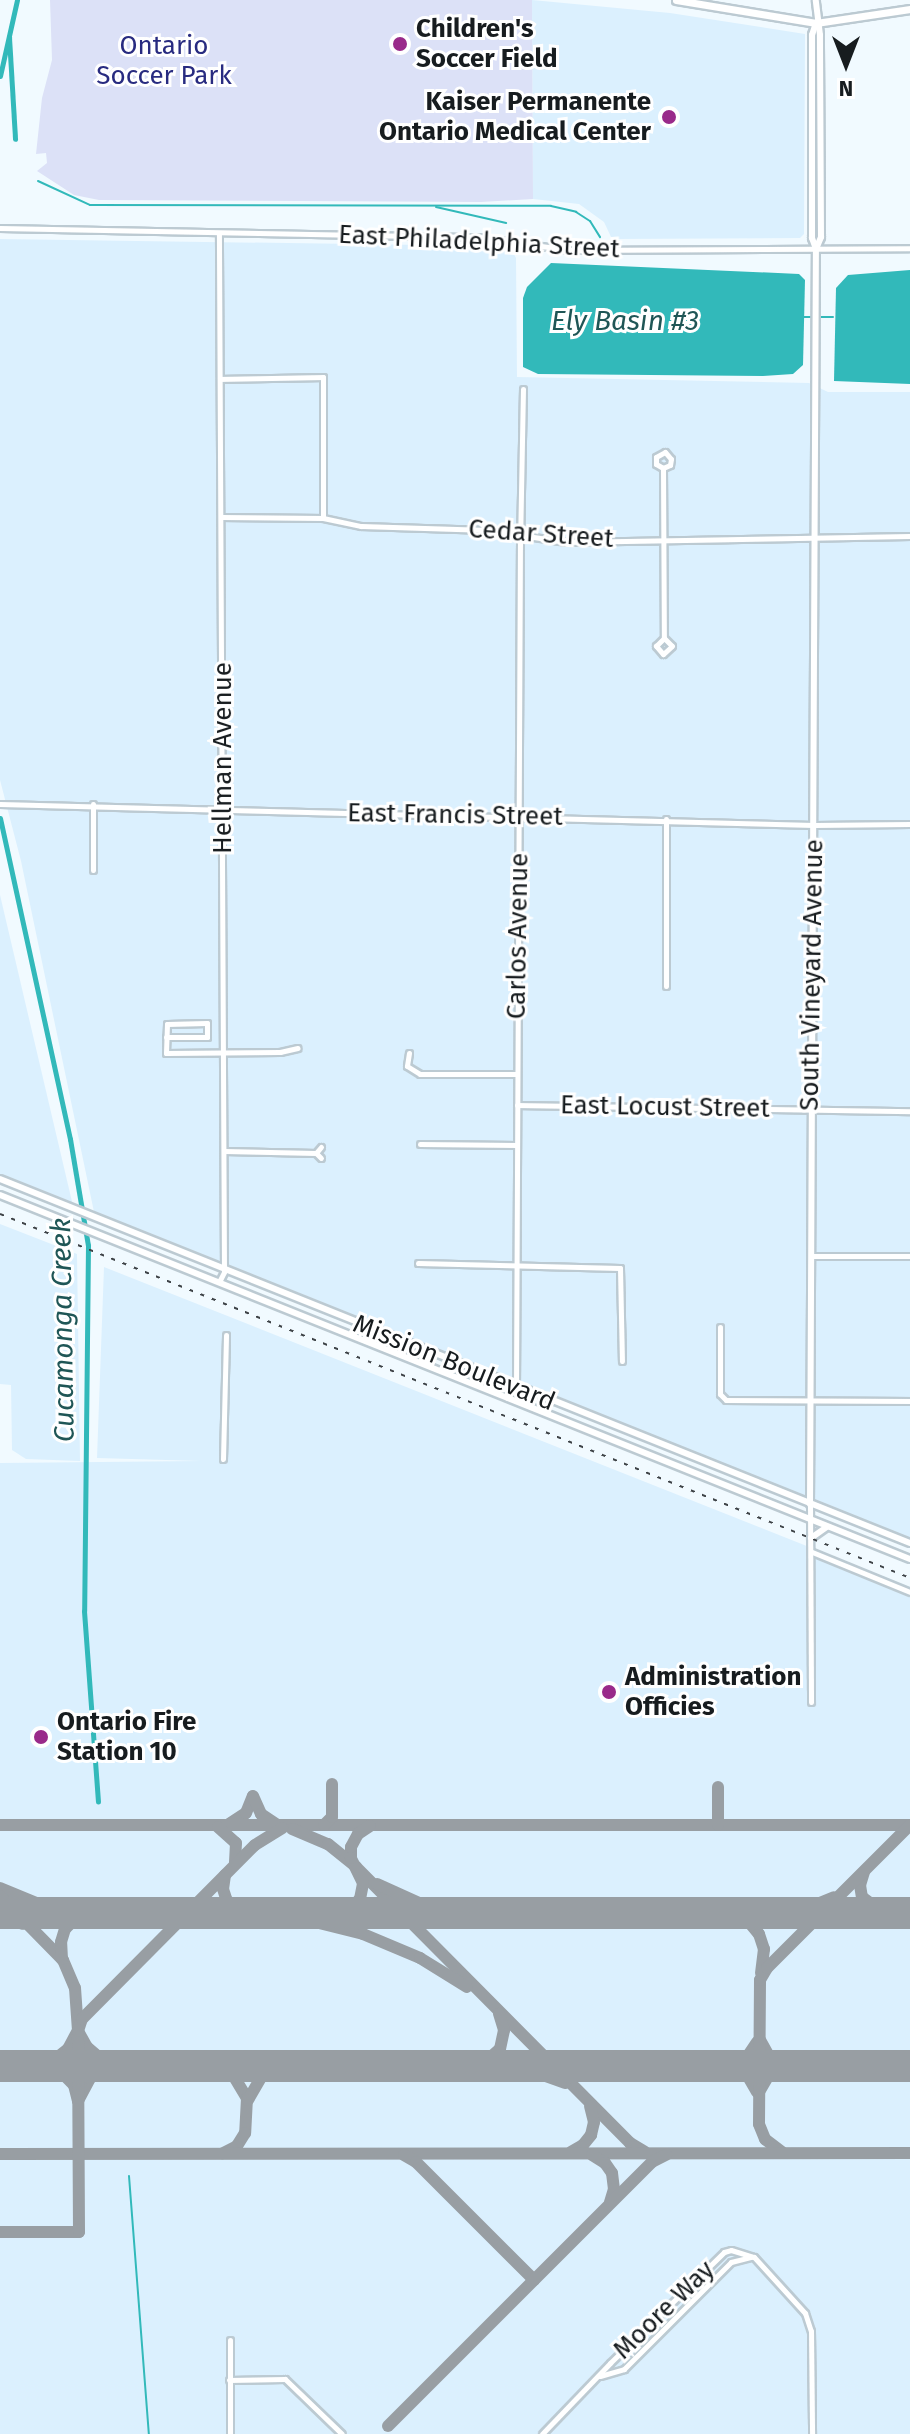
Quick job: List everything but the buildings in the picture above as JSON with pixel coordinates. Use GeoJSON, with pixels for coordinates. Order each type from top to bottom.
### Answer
{"type":"FeatureCollection","features":[{"type":"Feature","properties":{"kind":"highway"},"geometry":{"type":"LineString","coordinates":[[676,0],[816,23],[910,9]]}},
{"type":"Feature","properties":{"kind":"main road","name":"South Vineyard Avenue"},"geometry":{"type":"LineString","coordinates":[[810,1504],[809,1110],[814,825],[815,309],[816,249],[821,237],[820,35],[816,23],[816,0]]}},
{"type":"Feature","properties":{"kind":"main road","name":"Mission Boulevard"},"geometry":{"type":"LineString","coordinates":[[0,1179],[224,1272],[910,1543]]}},
{"type":"Feature","properties":{"kind":"main road","name":"Mission Boulevard"},"geometry":{"type":"LineString","coordinates":[[0,1195],[910,1559]]}},
{"type":"Feature","properties":{"kind":"main road"},"geometry":{"type":"LineString","coordinates":[[811,1538],[822,1528],[832,1527]]}},
{"type":"Feature","properties":{"kind":"street","name":"East Philadelphia Street"},"geometry":{"type":"LineString","coordinates":[[0,228],[479,237],[569,250],[910,248]]}},
{"type":"Feature","properties":{"kind":"street","name":"Hellman Avenue"},"geometry":{"type":"LineString","coordinates":[[219,233],[224,1051],[224,1272],[219,1282]]}},
{"type":"Feature","properties":{"kind":"street"},"geometry":{"type":"LineString","coordinates":[[220,379],[323,377],[323,518]]}},
{"type":"Feature","properties":{"kind":"street","name":"Carlos Avenue"},"geometry":{"type":"LineString","coordinates":[[516,1387],[523,389]]}},
{"type":"Feature","properties":{"kind":"street"},"geometry":{"type":"LineString","coordinates":[[663,468],[664,638]]}},
{"type":"Feature","properties":{"kind":"street","name":"Cedar Street"},"geometry":{"type":"LineString","coordinates":[[221,517],[323,518],[361,526],[458,528],[566,542],[910,536]]}},
{"type":"Feature","properties":{"kind":"street","name":"East Francis Street"},"geometry":{"type":"LineString","coordinates":[[0,804],[814,825],[910,824]]}},
{"type":"Feature","properties":{"kind":"street"},"geometry":{"type":"LineString","coordinates":[[93,804],[93,870]]}},
{"type":"Feature","properties":{"kind":"street"},"geometry":{"type":"LineString","coordinates":[[666,819],[666,986]]}},
{"type":"Feature","properties":{"kind":"street"},"geometry":{"type":"LineString","coordinates":[[166,1037],[207,1037],[207,1023],[167,1024],[166,1037],[166,1053],[280,1052],[298,1048]]}},
{"type":"Feature","properties":{"kind":"street"},"geometry":{"type":"LineString","coordinates":[[409,1053],[407,1066],[420,1074],[517,1074]]}},
{"type":"Feature","properties":{"kind":"street","name":"East Locust Street"},"geometry":{"type":"LineString","coordinates":[[517,1105],[910,1111]]}},
{"type":"Feature","properties":{"kind":"street"},"geometry":{"type":"LineString","coordinates":[[420,1144],[517,1145]]}},
{"type":"Feature","properties":{"kind":"street"},"geometry":{"type":"LineString","coordinates":[[224,1151],[319,1153]]}},
{"type":"Feature","properties":{"kind":"street"},"geometry":{"type":"LineString","coordinates":[[809,1256],[910,1256]]}},
{"type":"Feature","properties":{"kind":"street"},"geometry":{"type":"LineString","coordinates":[[418,1263],[620,1268],[622,1361]]}},
{"type":"Feature","properties":{"kind":"street"},"geometry":{"type":"LineString","coordinates":[[720,1327],[723,1398],[910,1401]]}},
{"type":"Feature","properties":{"kind":"street"},"geometry":{"type":"LineString","coordinates":[[223,1459],[226,1335]]}},
{"type":"Feature","properties":{"kind":"street","name":"South Vineyard Avenue"},"geometry":{"type":"LineString","coordinates":[[810,1504],[811,1702]]}},
{"type":"Feature","properties":{"kind":"street"},"geometry":{"type":"LineString","coordinates":[[812,1552],[910,1592]]}},
{"type":"Feature","properties":{"kind":"street","name":"Moore Way"},"geometry":{"type":"LineString","coordinates":[[542,2434],[724,2252],[731,2250],[754,2257],[805,2313],[811,2344],[812,2434]]}},
{"type":"Feature","properties":{"kind":"street"},"geometry":{"type":"LineString","coordinates":[[599,2376],[624,2369],[731,2262],[754,2257]]}},
{"type":"Feature","properties":{"kind":"street"},"geometry":{"type":"LineString","coordinates":[[230,2340],[230,2434]]}},
{"type":"Feature","properties":{"kind":"street"},"geometry":{"type":"LineString","coordinates":[[229,2380],[285,2379],[342,2434]]}},
{"type":"Feature","properties":{"kind":"shaded area","name":"Kaiser Permanente Ontario Medical Center"},"geometry":{"type":"Polygon","coordinates":[[[532,0],[670,13],[805,34],[804,234],[800,238],[612,239],[604,222],[579,204],[533,199],[532,0]]]}},
{"type":"Feature","properties":{"kind":"shaded area"},"geometry":{"type":"Polygon","coordinates":[[[0,239],[491,246],[511,249],[516,258],[517,377],[809,383],[828,392],[910,392],[910,1538],[94,1212],[21,861],[0,780],[0,239]]]}},
{"type":"Feature","properties":{"kind":"shaded area"},"geometry":{"type":"Polygon","coordinates":[[[0,895],[73,1206],[0,1176],[0,895]]]}},
{"type":"Feature","properties":{"kind":"shaded area"},"geometry":{"type":"Polygon","coordinates":[[[0,1224],[77,1254],[80,1461],[26,1459],[12,1450],[11,1385],[0,1384],[0,1224]]]}},
{"type":"Feature","properties":{"kind":"shaded area"},"geometry":{"type":"Polygon","coordinates":[[[104,1267],[910,1587],[910,2434],[0,2434],[0,1463],[201,1461],[97,1458],[104,1267]]]}},
{"type":"Feature","properties":{"kind":"green space","name":"Ontario Soccer Park"},"geometry":{"type":"Polygon","coordinates":[[[50,0],[532,0],[533,199],[481,202],[99,200],[74,195],[37,171],[47,163],[46,153],[36,154],[42,98],[52,60],[50,0]]]}},
{"type":"Feature","properties":{"kind":"water","name":"Ely Basin #3"},"geometry":{"type":"Polygon","coordinates":[[[551,263],[799,274],[805,280],[803,365],[793,374],[763,376],[538,374],[523,367],[523,298],[527,287],[551,263]]]}},
{"type":"Feature","properties":{"kind":"water"},"geometry":{"type":"Polygon","coordinates":[[[910,270],[910,384],[834,381],[836,288],[848,275],[910,270]]]}},
{"type":"Feature","properties":{"kind":"waterway","name":"Cucamonga Creek"},"geometry":{"type":"LineString","coordinates":[[0,76],[17,0]]}},
{"type":"Feature","properties":{"kind":"waterway","name":"Cucamonga Creek"},"geometry":{"type":"LineString","coordinates":[[9,37],[15,139]]}},
{"type":"Feature","properties":{"kind":"waterway"},"geometry":{"type":"LineString","coordinates":[[38,181],[90,205],[551,206],[576,212],[590,221],[600,237]]}},
{"type":"Feature","properties":{"kind":"waterway"},"geometry":{"type":"LineString","coordinates":[[436,207],[506,223]]}},
{"type":"Feature","properties":{"kind":"waterway"},"geometry":{"type":"LineString","coordinates":[[804,317],[812,317]]}},
{"type":"Feature","properties":{"kind":"waterway"},"geometry":{"type":"LineString","coordinates":[[818,317],[833,317]]}},
{"type":"Feature","properties":{"kind":"waterway","name":"Cucamonga Creek"},"geometry":{"type":"LineString","coordinates":[[0,818],[70,1139],[88,1245],[84,1611],[98,1801]]}},
{"type":"Feature","properties":{"kind":"waterway"},"geometry":{"type":"LineString","coordinates":[[129,2176],[149,2434]]}},
{"type":"Feature","properties":{"kind":"taxiway"},"geometry":{"type":"LineString","coordinates":[[324,1825],[332,1817],[332,1784]]}},
{"type":"Feature","properties":{"kind":"taxiway"},"geometry":{"type":"LineString","coordinates":[[718,1787],[718,1825]]}},
{"type":"Feature","properties":{"kind":"taxiway"},"geometry":{"type":"LineString","coordinates":[[229,1824],[246,1813],[253,1796],[261,1814],[276,1824]]}},
{"type":"Feature","properties":{"kind":"taxiway"},"geometry":{"type":"LineString","coordinates":[[0,1825],[910,1825]]}},
{"type":"Feature","properties":{"kind":"taxiway"},"geometry":{"type":"LineString","coordinates":[[782,2152],[765,2139],[759,2124],[760,1980],[767,1968],[910,1825]]}},
{"type":"Feature","properties":{"kind":"taxiway"},"geometry":{"type":"LineString","coordinates":[[336,1913],[350,1909],[360,1899],[363,1883],[351,1858],[351,1847],[358,1834],[370,1826]]}},
{"type":"Feature","properties":{"kind":"taxiway"},"geometry":{"type":"LineString","coordinates":[[218,1827],[236,1843],[235,1863]]}},
{"type":"Feature","properties":{"kind":"taxiway"},"geometry":{"type":"LineString","coordinates":[[0,2232],[79,2232],[78,2031],[82,2019],[255,1845],[282,1828]]}},
{"type":"Feature","properties":{"kind":"taxiway"},"geometry":{"type":"LineString","coordinates":[[292,1829],[328,1844],[356,1867],[630,2143],[645,2152]]}},
{"type":"Feature","properties":{"kind":"taxiway"},"geometry":{"type":"LineString","coordinates":[[864,1872],[860,1885],[862,1897],[883,1913]]}},
{"type":"Feature","properties":{"kind":"taxiway"},"geometry":{"type":"LineString","coordinates":[[225,1875],[223,1889],[227,1901],[248,1913]]}},
{"type":"Feature","properties":{"kind":"taxiway"},"geometry":{"type":"LineString","coordinates":[[377,1884],[426,1906],[469,1913]]}},
{"type":"Feature","properties":{"kind":"taxiway"},"geometry":{"type":"LineString","coordinates":[[0,1888],[41,1905],[85,1913]]}},
{"type":"Feature","properties":{"kind":"taxiway"},"geometry":{"type":"LineString","coordinates":[[0,1896],[63,1960],[75,1988],[78,2031],[87,2047],[102,2060],[121,2066]]}},
{"type":"Feature","properties":{"kind":"taxiway"},"geometry":{"type":"LineString","coordinates":[[782,1913],[805,1909],[834,1897]]}},
{"type":"Feature","properties":{"kind":"taxiway"},"geometry":{"type":"LineString","coordinates":[[160,1913],[189,1905]]}},
{"type":"Feature","properties":{"kind":"taxiway"},"geometry":{"type":"LineString","coordinates":[[62,1959],[61,1942],[65,1929],[75,1919],[94,1913]]}},
{"type":"Feature","properties":{"kind":"taxiway"},"geometry":{"type":"LineString","coordinates":[[140,1913],[157,1916],[162,1922]]}},
{"type":"Feature","properties":{"kind":"taxiway"},"geometry":{"type":"LineString","coordinates":[[251,1913],[307,1920],[363,1934],[420,1958],[467,1987]]}},
{"type":"Feature","properties":{"kind":"taxiway"},"geometry":{"type":"LineString","coordinates":[[726,1913],[748,1921],[759,1934],[764,1949],[761,1973]]}},
{"type":"Feature","properties":{"kind":"taxiway"},"geometry":{"type":"LineString","coordinates":[[0,1916],[23,1924]]}},
{"type":"Feature","properties":{"kind":"taxiway"},"geometry":{"type":"LineString","coordinates":[[469,2066],[485,2062],[500,2049],[504,2030],[499,2014]]}},
{"type":"Feature","properties":{"kind":"taxiway"},"geometry":{"type":"LineString","coordinates":[[0,2069],[53,2061],[68,2049],[77,2032]]}},
{"type":"Feature","properties":{"kind":"taxiway"},"geometry":{"type":"LineString","coordinates":[[760,2040],[769,2056],[792,2066]]}},
{"type":"Feature","properties":{"kind":"taxiway"},"geometry":{"type":"LineString","coordinates":[[723,2066],[747,2057],[757,2042]]}},
{"type":"Feature","properties":{"kind":"taxiway"},"geometry":{"type":"LineString","coordinates":[[549,2058],[577,2066]]}},
{"type":"Feature","properties":{"kind":"taxiway"},"geometry":{"type":"LineString","coordinates":[[36,2066],[65,2076],[74,2085],[78,2101],[90,2078],[102,2070],[117,2067]]}},
{"type":"Feature","properties":{"kind":"taxiway"},"geometry":{"type":"LineString","coordinates":[[206,2066],[233,2075],[247,2098],[245,2133],[237,2146],[223,2153]]}},
{"type":"Feature","properties":{"kind":"taxiway"},"geometry":{"type":"LineString","coordinates":[[248,2100],[262,2076],[288,2066]]}},
{"type":"Feature","properties":{"kind":"taxiway"},"geometry":{"type":"LineString","coordinates":[[492,2066],[532,2071],[565,2083]]}},
{"type":"Feature","properties":{"kind":"taxiway"},"geometry":{"type":"LineString","coordinates":[[724,2066],[746,2073],[757,2092]]}},
{"type":"Feature","properties":{"kind":"taxiway"},"geometry":{"type":"LineString","coordinates":[[759,2092],[769,2075],[789,2066]]}},
{"type":"Feature","properties":{"kind":"taxiway"},"geometry":{"type":"LineString","coordinates":[[571,2152],[583,2145],[591,2135],[594,2122],[590,2106]]}},
{"type":"Feature","properties":{"kind":"taxiway"},"geometry":{"type":"LineString","coordinates":[[0,2154],[910,2153]]}},
{"type":"Feature","properties":{"kind":"taxiway"},"geometry":{"type":"LineString","coordinates":[[404,2155],[416,2162],[534,2280]]}},
{"type":"Feature","properties":{"kind":"taxiway"},"geometry":{"type":"LineString","coordinates":[[592,2155],[605,2163],[612,2173],[614,2189],[610,2202]]}},
{"type":"Feature","properties":{"kind":"taxiway"},"geometry":{"type":"LineString","coordinates":[[388,2426],[652,2162],[666,2155]]}},
{"type":"Feature","properties":{"kind":"runway"},"geometry":{"type":"LineString","coordinates":[[0,1913],[910,1913]]}},
{"type":"Feature","properties":{"kind":"runway"},"geometry":{"type":"LineString","coordinates":[[0,2066],[910,2066]]}},
{"type":"Feature","properties":{"kind":"railway"},"geometry":{"type":"LineString","coordinates":[[0,1214],[910,1578]]}},
{"type":"Feature","properties":{"kind":"place","name":"Children's Soccer Field"},"geometry":{"type":"Point","coordinates":[400,44]}},
{"type":"Feature","properties":{"kind":"place","name":"Kaiser Permanente Ontario Medical Center"},"geometry":{"type":"Point","coordinates":[669,117]}},
{"type":"Feature","properties":{"kind":"place","name":"Administration Officies"},"geometry":{"type":"Point","coordinates":[609,1692]}},
{"type":"Feature","properties":{"kind":"place","name":"Ontario Fire Station 10"},"geometry":{"type":"Point","coordinates":[41,1737]}}]}
